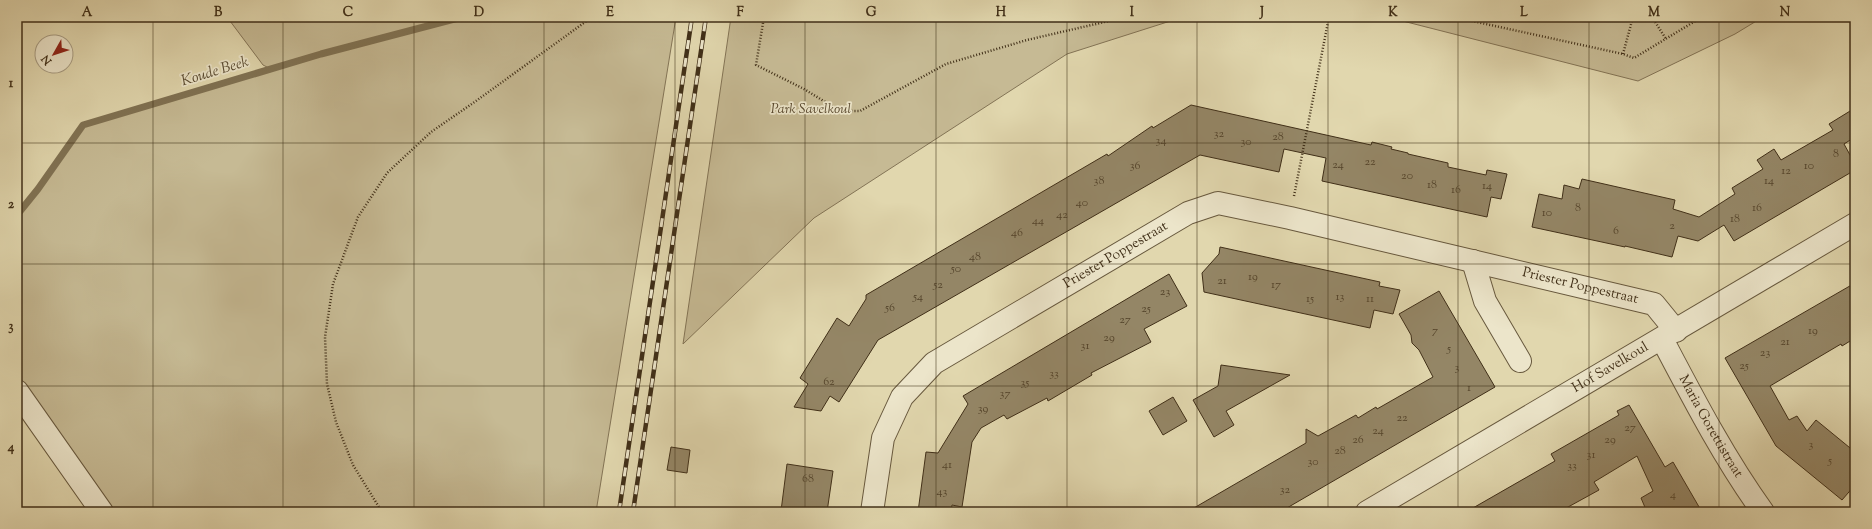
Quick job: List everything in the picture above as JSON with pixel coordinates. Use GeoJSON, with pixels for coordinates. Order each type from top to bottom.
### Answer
{"type":"FeatureCollection","features":[{"type":"Feature","properties":{"kind":"street","name":"Priester Poppestraat"},"geometry":{"type":"LineString","coordinates":[[872,512],[883,438],[902,397],[934,363],[1188,213],[1218,203],[1290,218],[1654,304],[1669,335]]}},
{"type":"Feature","properties":{"kind":"street","name":"Hof Savelkoul"},"geometry":{"type":"LineString","coordinates":[[1367,512],[1855,224]]}},
{"type":"Feature","properties":{"kind":"street"},"geometry":{"type":"LineString","coordinates":[[1473,261],[1485,301],[1520,361]]}},
{"type":"Feature","properties":{"kind":"street","name":"Maria Gorettistraat"},"geometry":{"type":"LineString","coordinates":[[1669,335],[1692,396],[1747,490],[1763,512]]}},
{"type":"Feature","properties":{"kind":"street"},"geometry":{"type":"LineString","coordinates":[[17,391],[102,512]]}},
{"type":"Feature","properties":{"kind":"path"},"geometry":{"type":"LineString","coordinates":[[382,512],[353,465],[336,422],[327,384],[325,337],[334,284],[358,218],[388,173],[430,132],[483,96],[592,17]]}},
{"type":"Feature","properties":{"kind":"path"},"geometry":{"type":"LineString","coordinates":[[764,17],[756,65],[804,89],[840,111],[860,111],[946,64],[1027,40],[1126,17]]}},
{"type":"Feature","properties":{"kind":"path"},"geometry":{"type":"LineString","coordinates":[[1290,218],[1330,17]]}},
{"type":"Feature","properties":{"kind":"path"},"geometry":{"type":"LineString","coordinates":[[1454,17],[1623,54],[1634,58],[1702,17]]}},
{"type":"Feature","properties":{"kind":"path"},"geometry":{"type":"LineString","coordinates":[[1623,54],[1633,17]]}},
{"type":"Feature","properties":{"kind":"path"},"geometry":{"type":"LineString","coordinates":[[1652,17],[1666,39]]}},
{"type":"Feature","properties":{"kind":"green space"},"geometry":{"type":"Polygon","coordinates":[[[227,17],[676,17],[596,512],[102,512],[17,391],[17,215],[38,189],[83,125],[271,69],[263,65],[227,17]]]}},
{"type":"Feature","properties":{"kind":"green space","name":"Park Savelkoul"},"geometry":{"type":"Polygon","coordinates":[[[731,17],[1183,17],[1067,54],[814,218],[683,344],[731,17]]]}},
{"type":"Feature","properties":{"kind":"green space"},"geometry":{"type":"Polygon","coordinates":[[[1387,17],[1763,17],[1735,34],[1638,81],[1387,17]]]}},
{"type":"Feature","properties":{"kind":"building"},"geometry":{"type":"Polygon","coordinates":[[[1191,105],[1371,145],[1372,142],[1392,147],[1391,149],[1408,154],[1448,163],[1448,167],[1486,175],[1487,170],[1507,174],[1501,199],[1491,197],[1487,217],[1322,181],[1326,158],[1284,149],[1279,172],[1200,155],[878,340],[839,402],[830,396],[821,411],[794,407],[808,384],[800,378],[837,318],[849,326],[866,299],[866,295],[1107,154],[1108,156],[1152,126],[1153,128],[1191,105]]]}},
{"type":"Feature","properties":{"kind":"building"},"geometry":{"type":"Polygon","coordinates":[[[1855,108],[1855,137],[1844,144],[1855,164],[1855,170],[1734,241],[1724,225],[1698,241],[1678,236],[1672,257],[1532,227],[1539,194],[1562,199],[1564,185],[1579,189],[1582,179],[1675,200],[1673,209],[1699,217],[1735,194],[1732,188],[1763,169],[1757,160],[1774,149],[1781,160],[1833,130],[1829,124],[1855,108]]]}},
{"type":"Feature","properties":{"kind":"building"},"geometry":{"type":"Polygon","coordinates":[[[1220,247],[1380,282],[1379,286],[1400,290],[1393,314],[1374,310],[1370,328],[1204,292],[1202,273],[1219,254],[1220,247]]]}},
{"type":"Feature","properties":{"kind":"building"},"geometry":{"type":"Polygon","coordinates":[[[1169,274],[1187,306],[1144,329],[1151,342],[1091,373],[1092,375],[1048,401],[1047,398],[1007,419],[1004,415],[981,428],[972,442],[962,507],[952,505],[951,512],[918,512],[926,452],[938,453],[968,404],[963,396],[1169,274]]]}},
{"type":"Feature","properties":{"kind":"building"},"geometry":{"type":"Polygon","coordinates":[[[1855,283],[1855,338],[1842,346],[1841,344],[1770,386],[1789,420],[1797,416],[1807,431],[1816,420],[1855,452],[1855,485],[1842,500],[1776,446],[1725,358],[1855,283]]]}},
{"type":"Feature","properties":{"kind":"building"},"geometry":{"type":"Polygon","coordinates":[[[1439,291],[1495,387],[1280,512],[1187,512],[1306,443],[1306,429],[1318,436],[1356,415],[1358,418],[1376,407],[1377,409],[1433,377],[1419,350],[1412,343],[1411,335],[1399,314],[1439,291]]]}},
{"type":"Feature","properties":{"kind":"building"},"geometry":{"type":"Polygon","coordinates":[[[1221,365],[1290,375],[1226,411],[1234,425],[1214,437],[1193,400],[1218,386],[1221,365]]]}},
{"type":"Feature","properties":{"kind":"building"},"geometry":{"type":"Polygon","coordinates":[[[1173,397],[1187,421],[1163,435],[1149,411],[1173,397]]]}},
{"type":"Feature","properties":{"kind":"building"},"geometry":{"type":"Polygon","coordinates":[[[1629,405],[1665,467],[1673,462],[1702,512],[1647,512],[1641,498],[1653,491],[1637,456],[1594,482],[1599,490],[1559,512],[1466,512],[1555,461],[1551,454],[1619,415],[1617,411],[1629,405]]]}},
{"type":"Feature","properties":{"kind":"building"},"geometry":{"type":"Polygon","coordinates":[[[671,447],[690,450],[687,473],[667,470],[671,447]]]}},
{"type":"Feature","properties":{"kind":"building"},"geometry":{"type":"Polygon","coordinates":[[[787,464],[833,471],[827,512],[781,511],[787,464]]]}},
{"type":"Feature","properties":{"kind":"waterway","name":"Koude Beek"},"geometry":{"type":"LineString","coordinates":[[17,215],[38,189],[83,125],[321,54],[462,17]]}},
{"type":"Feature","properties":{"kind":"railway"},"geometry":{"type":"LineString","coordinates":[[619,512],[692,17]]}},
{"type":"Feature","properties":{"kind":"railway"},"geometry":{"type":"LineString","coordinates":[[633,512],[706,17]]}}]}
